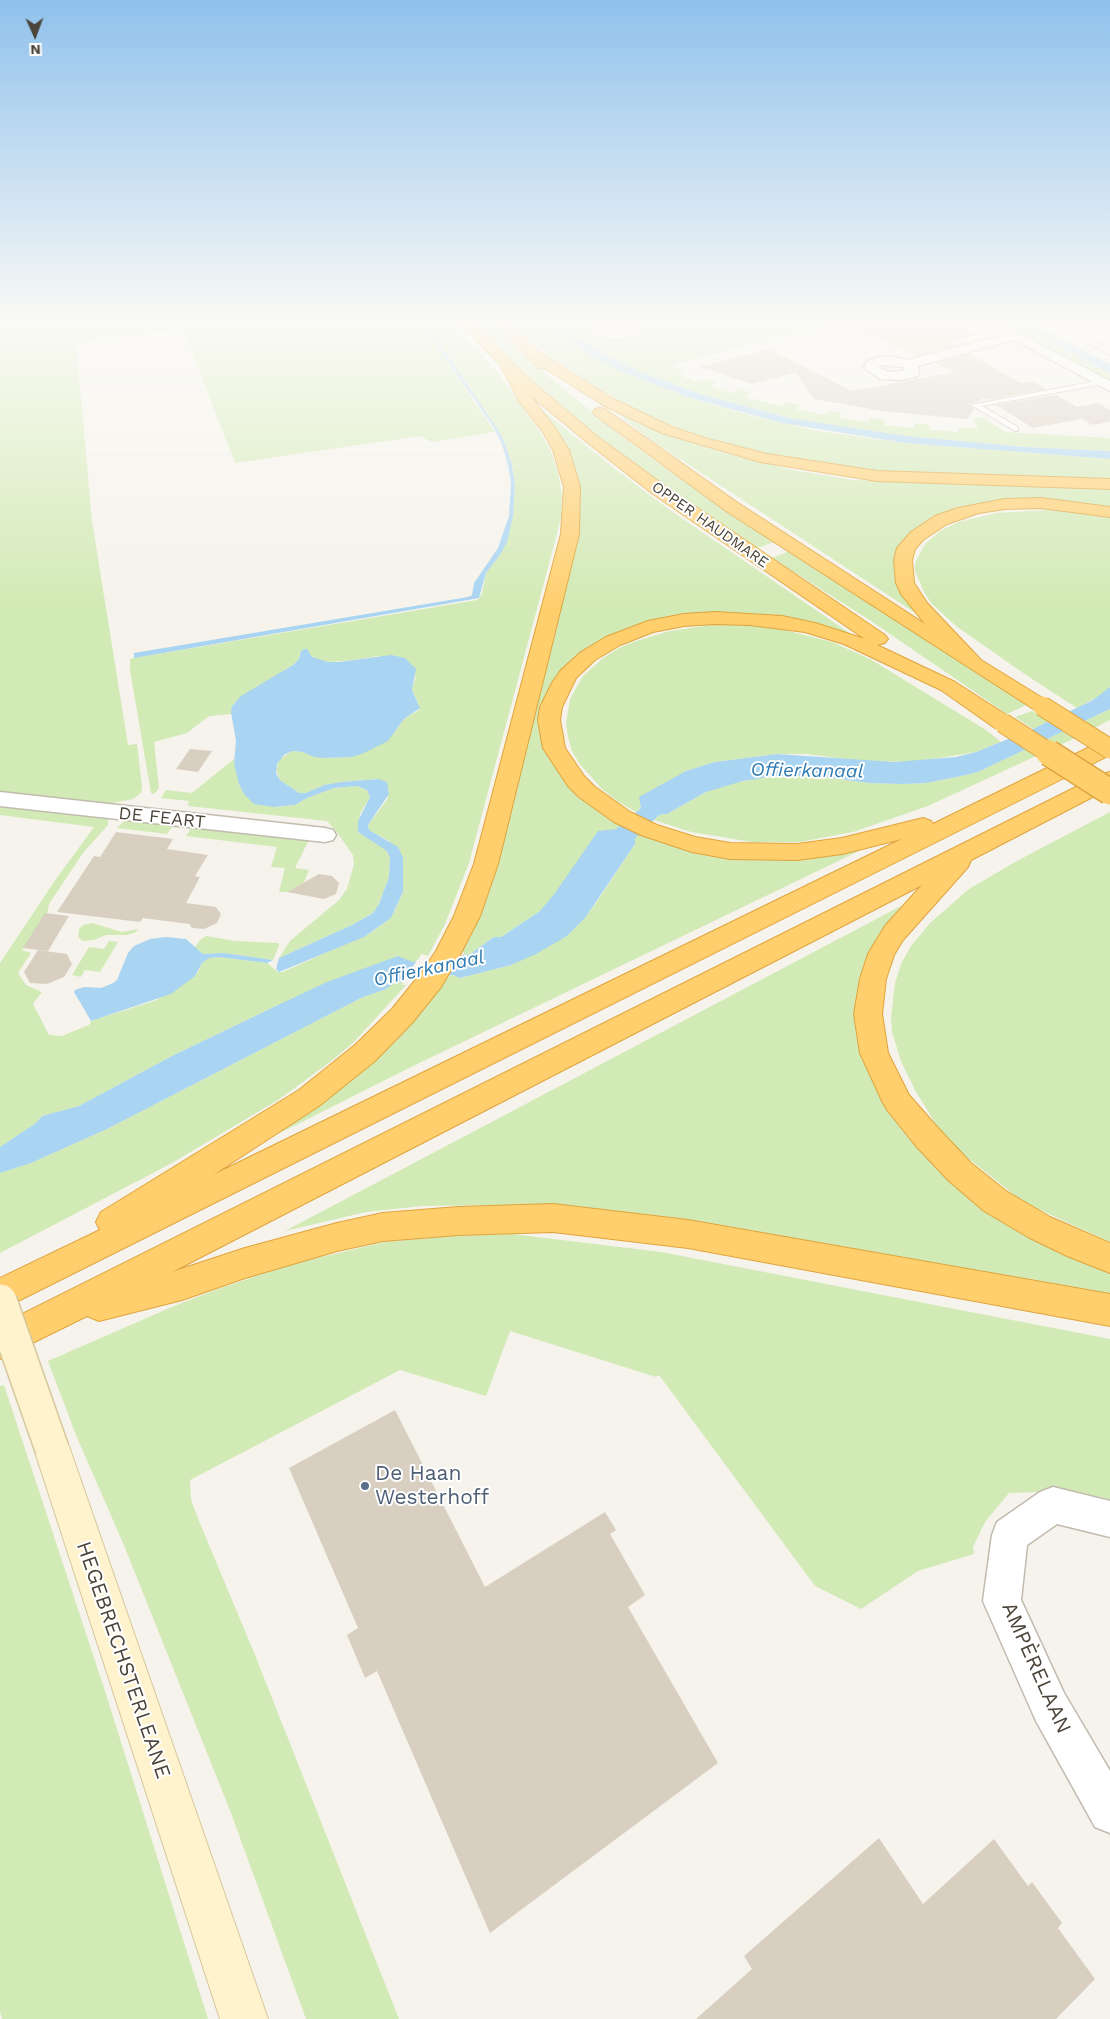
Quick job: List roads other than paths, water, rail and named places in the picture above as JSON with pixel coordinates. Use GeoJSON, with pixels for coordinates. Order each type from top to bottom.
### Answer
{"type":"FeatureCollection","features":[{"type":"Feature","properties":{"kind":"highway"},"geometry":{"type":"LineString","coordinates":[[0,1294],[309,1098],[365,1053],[402,1016],[431,980],[447,955],[467,916],[486,864],[570,534],[572,487],[561,450],[539,417]]}},
{"type":"Feature","properties":{"kind":"highway","name":"OPPER HAUDMARE"},"geometry":{"type":"LineString","coordinates":[[566,417],[659,490],[948,686]]}},
{"type":"Feature","properties":{"kind":"highway","name":"OPPER HAUDMARE"},"geometry":{"type":"LineString","coordinates":[[607,417],[658,456],[789,545],[974,664]]}},
{"type":"Feature","properties":{"kind":"highway"},"geometry":{"type":"LineString","coordinates":[[638,417],[667,430],[703,442],[766,459],[877,476],[1110,484]]}},
{"type":"Feature","properties":{"kind":"highway"},"geometry":{"type":"LineString","coordinates":[[1110,512],[1041,503],[1005,504],[979,508],[958,513],[927,528],[906,548],[903,560],[904,577],[910,594],[974,664],[1110,747]]}},
{"type":"Feature","properties":{"kind":"highway"},"geometry":{"type":"LineString","coordinates":[[966,817],[842,846],[797,852],[730,851],[692,844],[650,830],[622,817],[587,792],[576,781],[554,748],[549,720],[551,707],[556,694],[568,674],[599,649],[629,634],[684,620],[715,618],[782,622],[851,640],[948,686],[1110,792]]}},
{"type":"Feature","properties":{"kind":"highway"},"geometry":{"type":"LineString","coordinates":[[0,1294],[1110,747]]}},
{"type":"Feature","properties":{"kind":"highway"},"geometry":{"type":"LineString","coordinates":[[0,1343],[1110,778]]}},
{"type":"Feature","properties":{"kind":"highway"},"geometry":{"type":"LineString","coordinates":[[968,851],[899,926],[881,954],[873,979],[868,1014],[874,1053],[898,1102],[927,1138],[960,1172],[995,1201],[1039,1227],[1078,1246],[1110,1258]]}},
{"type":"Feature","properties":{"kind":"highway"},"geometry":{"type":"LineString","coordinates":[[54,1315],[182,1285],[254,1260],[337,1237],[383,1227],[458,1221],[553,1218],[688,1234],[1110,1310]]}},
{"type":"Feature","properties":{"kind":"street","name":"DE FEART"},"geometry":{"type":"LineString","coordinates":[[0,799],[325,835]]}},
{"type":"Feature","properties":{"kind":"street","name":"HEGEBRECHSTERLEANE"},"geometry":{"type":"LineString","coordinates":[[0,1301],[52,1448],[244,2019]]}},
{"type":"Feature","properties":{"kind":"street","name":"AMPÈRELAAN"},"geometry":{"type":"LineString","coordinates":[[1110,1519],[1053,1505],[1010,1534],[1002,1601],[1050,1708],[1110,1812]]}},
{"type":"Feature","properties":{"kind":"lane"},"geometry":{"type":"LineString","coordinates":[[995,417],[1015,429]]}},
{"type":"Feature","properties":{"kind":"water"},"geometry":{"type":"Polygon","coordinates":[[[487,417],[490,417],[497,428],[505,443],[512,465],[515,485],[513,516],[507,542],[486,573],[479,598],[134,658],[134,653],[472,595],[474,583],[498,548],[509,516],[511,483],[508,465],[501,442],[487,417]]]}},
{"type":"Feature","properties":{"kind":"water"},"geometry":{"type":"Polygon","coordinates":[[[761,417],[786,417],[906,436],[1025,447],[1110,451],[1110,459],[905,443],[782,423],[761,417]]]}},
{"type":"Feature","properties":{"kind":"water"},"geometry":{"type":"Polygon","coordinates":[[[307,649],[312,657],[328,662],[391,655],[405,658],[416,669],[412,690],[420,708],[404,719],[388,741],[364,753],[352,757],[324,758],[292,751],[284,755],[277,764],[276,773],[280,780],[299,793],[306,793],[324,785],[341,782],[379,779],[387,782],[389,794],[368,825],[369,830],[398,847],[403,858],[403,892],[391,918],[364,937],[279,972],[276,969],[279,958],[352,925],[373,913],[379,904],[389,877],[390,858],[387,851],[358,832],[358,821],[370,797],[367,790],[357,786],[334,788],[307,798],[295,805],[274,807],[254,804],[244,794],[239,784],[234,763],[236,741],[231,712],[232,706],[241,696],[293,665],[299,659],[301,651],[307,649]]]}},
{"type":"Feature","properties":{"kind":"water","name":"Offierkanaal"},"geometry":{"type":"Polygon","coordinates":[[[1110,687],[1110,709],[978,772],[926,783],[904,784],[870,783],[816,776],[776,776],[743,781],[706,792],[667,814],[659,815],[635,838],[635,844],[585,918],[567,936],[536,954],[511,965],[460,978],[453,975],[395,983],[384,990],[363,997],[107,1129],[31,1163],[0,1173],[0,1147],[36,1123],[42,1116],[79,1106],[172,1056],[327,982],[398,956],[413,962],[470,954],[494,937],[501,937],[540,911],[555,893],[598,831],[616,829],[641,808],[639,797],[686,771],[715,762],[777,754],[894,762],[956,757],[976,752],[1033,729],[1093,700],[1110,687]]]}},
{"type":"Feature","properties":{"kind":"water"},"geometry":{"type":"Polygon","coordinates":[[[166,937],[186,939],[203,954],[224,953],[273,960],[267,963],[219,957],[209,958],[202,963],[195,976],[171,994],[91,1021],[74,992],[75,990],[84,987],[101,988],[113,983],[117,980],[128,953],[134,946],[150,939],[166,937]]]}},
{"type":"Feature","properties":{"kind":"place","name":"De Haan Westerhoff"},"geometry":{"type":"Point","coordinates":[365,1486]}}]}
